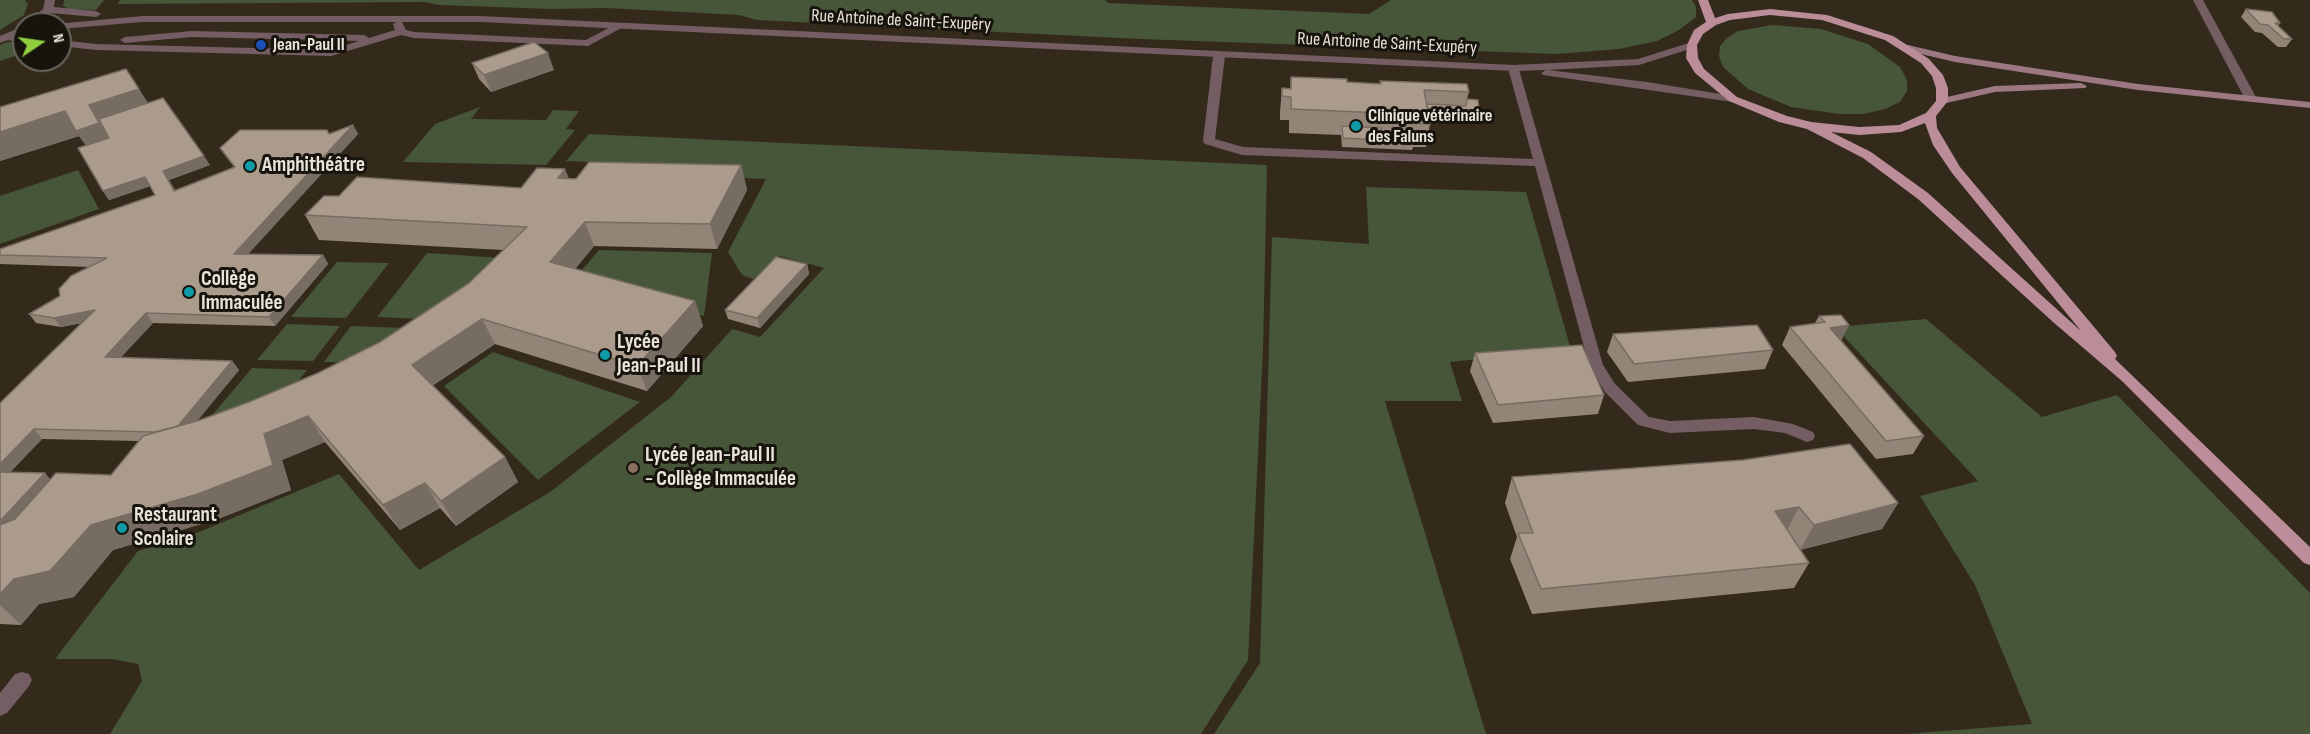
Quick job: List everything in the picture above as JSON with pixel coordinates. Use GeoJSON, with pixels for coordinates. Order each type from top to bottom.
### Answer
{"type":"FeatureCollection","features":[{"type":"Feature","properties":{"kind":"main road"},"geometry":{"type":"LineString","coordinates":[[1703,0],[1712,22]]}},
{"type":"Feature","properties":{"kind":"main road"},"geometry":{"type":"LineString","coordinates":[[1795,3],[1823,16],[1867,29],[1908,48],[1974,62],[2138,87],[2310,105]]}},
{"type":"Feature","properties":{"kind":"main road"},"geometry":{"type":"LineString","coordinates":[[1823,16],[1759,12],[1728,16],[1712,22],[1698,32],[1692,45],[1692,58],[1699,71],[1713,86],[1733,99],[1774,116],[1811,126],[1859,131],[1901,128],[1930,116],[1942,101],[1995,89],[2138,87]]}},
{"type":"Feature","properties":{"kind":"main road"},"geometry":{"type":"LineString","coordinates":[[1908,48],[1936,75],[1942,88],[1942,101]]}},
{"type":"Feature","properties":{"kind":"main road"},"geometry":{"type":"LineString","coordinates":[[1930,116],[1931,128],[1939,145],[1956,170],[2080,316],[2127,377]]}},
{"type":"Feature","properties":{"kind":"main road"},"geometry":{"type":"LineString","coordinates":[[1811,126],[1867,155],[1897,175],[2058,320],[2127,377],[2310,558]]}},
{"type":"Feature","properties":{"kind":"street"},"geometry":{"type":"LineString","coordinates":[[2198,0],[2251,99]]}},
{"type":"Feature","properties":{"kind":"street","name":"Rue Antoine de Saint-Exupéry"},"geometry":{"type":"LineString","coordinates":[[49,5],[142,19]]}},
{"type":"Feature","properties":{"kind":"street"},"geometry":{"type":"LineString","coordinates":[[396,18],[400,32]]}},
{"type":"Feature","properties":{"kind":"street","name":"Rue Antoine de Saint-Exupéry"},"geometry":{"type":"LineString","coordinates":[[72,25],[142,19],[396,18],[620,26],[1219,56],[1514,68],[1639,62],[1692,45]]}},
{"type":"Feature","properties":{"kind":"street"},"geometry":{"type":"LineString","coordinates":[[72,44],[96,47],[331,52],[400,32],[414,35],[588,43],[620,26]]}},
{"type":"Feature","properties":{"kind":"street"},"geometry":{"type":"LineString","coordinates":[[72,43],[192,34],[373,39]]}},
{"type":"Feature","properties":{"kind":"street"},"geometry":{"type":"LineString","coordinates":[[1219,56],[1209,141],[1242,150],[1541,163]]}},
{"type":"Feature","properties":{"kind":"street"},"geometry":{"type":"LineString","coordinates":[[1514,68],[1596,365],[1610,388],[1644,421],[1670,427],[1754,423],[1787,428],[1807,436]]}},
{"type":"Feature","properties":{"kind":"street","name":"Rue Antoine de Saint-Exupéry"},"geometry":{"type":"LineString","coordinates":[[1514,68],[1733,99]]}},
{"type":"Feature","properties":{"kind":"street"},"geometry":{"type":"LineString","coordinates":[[0,707],[22,680]]}},
{"type":"Feature","properties":{"kind":"green space"},"geometry":{"type":"Polygon","coordinates":[[[0,0],[25,0],[28,4],[25,12],[12,12],[12,22],[0,30],[0,0]]]}},
{"type":"Feature","properties":{"kind":"green space"},"geometry":{"type":"Polygon","coordinates":[[[64,0],[104,0],[96,10],[70,9],[63,6],[64,0]]]}},
{"type":"Feature","properties":{"kind":"green space"},"geometry":{"type":"Polygon","coordinates":[[[120,0],[1105,0],[1108,3],[1369,14],[1391,0],[1692,0],[1696,7],[1696,17],[1679,30],[1657,41],[1619,49],[1557,54],[1140,39],[757,20],[739,15],[607,8],[551,9],[439,5],[425,2],[118,4],[120,0]]]}},
{"type":"Feature","properties":{"kind":"green space"},"geometry":{"type":"Polygon","coordinates":[[[1772,25],[1821,29],[1868,44],[1900,67],[1907,80],[1907,91],[1900,102],[1885,109],[1864,114],[1839,114],[1791,107],[1748,89],[1723,67],[1719,56],[1720,46],[1738,31],[1772,25]]]}},
{"type":"Feature","properties":{"kind":"green space"},"geometry":{"type":"Polygon","coordinates":[[[12,42],[12,57],[0,61],[0,45],[12,42]]]}},
{"type":"Feature","properties":{"kind":"green space"},"geometry":{"type":"Polygon","coordinates":[[[480,107],[471,119],[546,120],[553,110],[579,111],[566,129],[575,130],[546,165],[403,162],[435,124],[480,107]]]}},
{"type":"Feature","properties":{"kind":"green space"},"geometry":{"type":"Polygon","coordinates":[[[589,134],[1267,165],[1263,350],[1248,660],[1201,734],[110,734],[142,681],[138,664],[112,659],[55,659],[138,551],[194,534],[339,474],[419,570],[550,492],[671,397],[732,329],[760,337],[824,268],[780,256],[753,279],[742,275],[728,252],[766,179],[611,173],[617,163],[566,161],[589,134]]]}},
{"type":"Feature","properties":{"kind":"green space"},"geometry":{"type":"Polygon","coordinates":[[[78,170],[99,209],[0,244],[0,196],[78,170]]]}},
{"type":"Feature","properties":{"kind":"green space"},"geometry":{"type":"Polygon","coordinates":[[[1366,187],[1526,192],[1571,350],[1450,362],[1462,401],[1385,401],[1486,734],[1214,734],[1260,663],[1272,237],[1369,244],[1366,187]]]}},
{"type":"Feature","properties":{"kind":"green space"},"geometry":{"type":"Polygon","coordinates":[[[599,250],[712,253],[704,316],[571,283],[599,250]]]}},
{"type":"Feature","properties":{"kind":"green space"},"geometry":{"type":"Polygon","coordinates":[[[427,253],[516,259],[445,320],[377,317],[427,253]]]}},
{"type":"Feature","properties":{"kind":"green space"},"geometry":{"type":"Polygon","coordinates":[[[337,262],[389,263],[346,318],[291,317],[337,262]]]}},
{"type":"Feature","properties":{"kind":"green space"},"geometry":{"type":"Polygon","coordinates":[[[1926,319],[2042,417],[2117,395],[2310,593],[2310,734],[1906,734],[2032,724],[1975,585],[1920,496],[1978,481],[1835,327],[1926,319]]]}},
{"type":"Feature","properties":{"kind":"green space"},"geometry":{"type":"Polygon","coordinates":[[[287,324],[340,326],[313,361],[257,360],[287,324]]]}},
{"type":"Feature","properties":{"kind":"green space"},"geometry":{"type":"Polygon","coordinates":[[[351,326],[432,329],[376,363],[324,362],[351,326]]]}},
{"type":"Feature","properties":{"kind":"green space"},"geometry":{"type":"Polygon","coordinates":[[[493,352],[640,402],[538,480],[444,386],[493,352]]]}},
{"type":"Feature","properties":{"kind":"green space"},"geometry":{"type":"Polygon","coordinates":[[[252,368],[307,370],[276,409],[192,439],[252,368]]]}},
{"type":"Feature","properties":{"kind":"building"},"geometry":{"type":"Polygon","coordinates":[[[2246,9],[2272,12],[2280,23],[2275,23],[2292,39],[2284,39],[2268,25],[2260,24],[2246,9]]]}},
{"type":"Feature","properties":{"kind":"building"},"geometry":{"type":"Polygon","coordinates":[[[534,42],[548,53],[484,75],[472,63],[534,42]]]}},
{"type":"Feature","properties":{"kind":"building"},"geometry":{"type":"Polygon","coordinates":[[[126,69],[139,89],[89,105],[99,123],[76,131],[65,111],[0,132],[0,107],[126,69]]]}},
{"type":"Feature","properties":{"kind":"building"},"geometry":{"type":"Polygon","coordinates":[[[1291,77],[1347,79],[1347,82],[1381,84],[1380,81],[1467,84],[1469,92],[1424,90],[1430,124],[1384,122],[1383,113],[1291,109],[1291,97],[1282,96],[1282,88],[1291,89],[1291,77]]]}},
{"type":"Feature","properties":{"kind":"building","name":"Collège Immaculée"},"geometry":{"type":"Polygon","coordinates":[[[163,98],[204,156],[163,171],[174,191],[235,167],[220,148],[240,130],[327,130],[329,134],[353,125],[234,254],[323,255],[269,317],[146,313],[105,357],[232,361],[178,426],[155,432],[34,429],[0,464],[0,403],[95,310],[54,318],[29,314],[60,296],[59,289],[71,276],[107,258],[0,255],[0,249],[155,195],[145,177],[103,191],[78,148],[109,138],[99,119],[163,98]]]}},
{"type":"Feature","properties":{"kind":"building"},"geometry":{"type":"Polygon","coordinates":[[[1467,99],[1478,100],[1479,110],[1427,108],[1427,104],[1466,106],[1467,99]]]}},
{"type":"Feature","properties":{"kind":"building"},"geometry":{"type":"Polygon","coordinates":[[[1342,126],[1381,128],[1382,136],[1413,138],[1414,142],[1343,138],[1342,126]]]}},
{"type":"Feature","properties":{"kind":"building"},"geometry":{"type":"Polygon","coordinates":[[[589,162],[741,165],[710,224],[585,222],[550,262],[695,301],[637,366],[482,319],[412,365],[505,457],[441,501],[425,483],[383,505],[308,416],[264,434],[273,465],[198,494],[91,525],[50,571],[14,579],[0,594],[0,525],[15,519],[56,473],[111,475],[143,436],[200,420],[249,402],[318,373],[380,342],[469,283],[527,227],[305,215],[324,196],[339,196],[357,177],[521,188],[537,168],[565,169],[558,178],[576,179],[589,162]]]}},
{"type":"Feature","properties":{"kind":"building"},"geometry":{"type":"Polygon","coordinates":[[[776,257],[807,264],[757,318],[725,310],[776,257]]]}},
{"type":"Feature","properties":{"kind":"building"},"geometry":{"type":"Polygon","coordinates":[[[1841,315],[1849,325],[1830,328],[1924,436],[1886,441],[1790,327],[1825,322],[1819,316],[1841,315]]]}},
{"type":"Feature","properties":{"kind":"building"},"geometry":{"type":"Polygon","coordinates":[[[1757,325],[1773,350],[1634,364],[1613,334],[1757,325]]]}},
{"type":"Feature","properties":{"kind":"building"},"geometry":{"type":"Polygon","coordinates":[[[1582,345],[1604,395],[1498,405],[1475,353],[1582,345]]]}},
{"type":"Feature","properties":{"kind":"building"},"geometry":{"type":"Polygon","coordinates":[[[1850,444],[1898,503],[1814,525],[1799,507],[1775,511],[1809,563],[1541,589],[1518,533],[1533,533],[1512,477],[1743,460],[1850,444]]]}},
{"type":"Feature","properties":{"kind":"building"},"geometry":{"type":"Polygon","coordinates":[[[0,472],[45,473],[0,521],[0,472]]]}},
{"type":"Feature","properties":{"kind":"place","name":"Jean-Paul II"},"geometry":{"type":"Point","coordinates":[261,45]}},
{"type":"Feature","properties":{"kind":"place","name":"Clinique vétérinaire des Faluns"},"geometry":{"type":"Point","coordinates":[1356,126]}},
{"type":"Feature","properties":{"kind":"place","name":"Amphithéâtre"},"geometry":{"type":"Point","coordinates":[250,166]}},
{"type":"Feature","properties":{"kind":"place","name":"Collège Immaculée"},"geometry":{"type":"Point","coordinates":[189,292]}},
{"type":"Feature","properties":{"kind":"place","name":"Lycée Jean-Paul II"},"geometry":{"type":"Point","coordinates":[605,355]}},
{"type":"Feature","properties":{"kind":"place","name":"Lycée Jean-Paul II - Collège Immaculée"},"geometry":{"type":"Point","coordinates":[633,468]}},
{"type":"Feature","properties":{"kind":"place","name":"Restaurant Scolaire"},"geometry":{"type":"Point","coordinates":[122,528]}}]}
